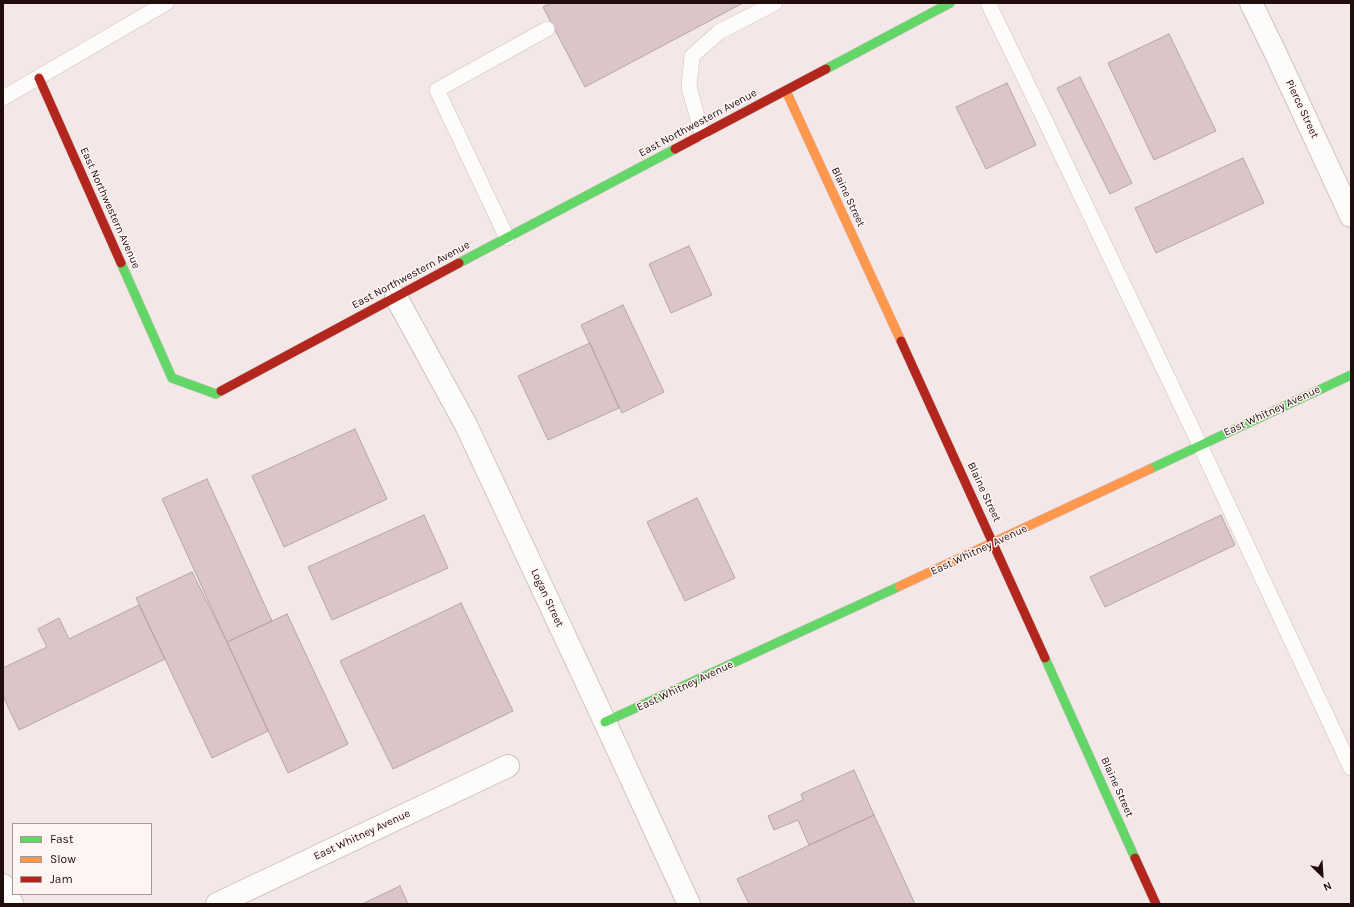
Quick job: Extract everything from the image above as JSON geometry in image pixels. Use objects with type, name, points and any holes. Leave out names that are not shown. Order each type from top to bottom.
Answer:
[{"type":"street","name":"East Northwestern Avenue","points":[[40,78],[172,378],[216,394],[950,3]]},
{"type":"street","name":"Pierce Street","points":[[1251,3],[1351,216]]},
{"type":"street","name":"Blaine Street","points":[[786,91],[994,543],[1156,904]]},
{"type":"street","name":"Logan Street","points":[[396,297],[466,425],[606,722],[689,904]]},
{"type":"street","name":"East Whitney Avenue","points":[[606,722],[994,543],[1351,375]]},
{"type":"street","name":"East Whitney Avenue","points":[[217,904],[508,766]]},
{"type":"street","points":[[3,885],[12,904]]},
{"type":"lane","points":[[3,98],[40,78],[166,3]]},
{"type":"lane","points":[[702,134],[688,87],[692,56],[719,32],[775,3]]},
{"type":"lane","points":[[988,3],[1200,445],[1351,768]]},
{"type":"lane","points":[[508,238],[437,90],[547,29]]},
{"type":"building","points":[[551,3],[743,3],[585,87],[543,7]]},
{"type":"building","points":[[1169,34],[1216,131],[1154,160],[1108,63]]},
{"type":"building","points":[[1080,77],[1132,183],[1110,194],[1057,88]]},
{"type":"building","points":[[1007,83],[1036,145],[986,169],[956,107]]},
{"type":"building","points":[[1243,158],[1264,203],[1156,253],[1135,208]]},
{"type":"building","points":[[689,246],[712,295],[671,313],[649,264]]},
{"type":"building","points":[[623,305],[664,392],[622,413],[581,325]]},
{"type":"building","points":[[590,343],[619,408],[548,440],[518,376]]},
{"type":"building","points":[[355,429],[387,499],[284,547],[252,476]]},
{"type":"building","points":[[207,479],[272,621],[227,642],[162,499]]},
{"type":"building","points":[[697,498],[735,578],[685,601],[647,522]]},
{"type":"building","points":[[424,515],[448,568],[332,620],[308,567]]},
{"type":"building","points":[[1221,515],[1235,545],[1105,607],[1090,577]]},
{"type":"building","points":[[192,572],[227,642],[268,731],[212,758],[136,598]]},
{"type":"building","points":[[461,603],[513,711],[393,769],[340,661]]},
{"type":"building","points":[[139,605],[165,659],[19,730],[3,696],[3,668],[47,647],[38,629],[59,618],[69,639]]},
{"type":"building","points":[[287,614],[348,744],[288,773],[227,642]]},
{"type":"building","points":[[854,770],[874,815],[809,845],[798,820],[774,830],[768,816],[803,800],[801,794]]},
{"type":"building","points":[[874,815],[915,904],[749,904],[737,879]]},
{"type":"building","points":[[400,886],[408,904],[362,904]]},
{"type":"traffic: fast","points":[[826,69],[950,3]]},
{"type":"traffic: fast","points":[[459,263],[675,149]]},
{"type":"traffic: fast","points":[[121,263],[172,378],[216,394],[221,391]]},
{"type":"traffic: fast","points":[[1150,469],[1351,375]]},
{"type":"traffic: fast","points":[[605,722],[900,586]]},
{"type":"traffic: fast","points":[[1045,658],[1135,858]]},
{"type":"traffic: slow","points":[[786,91],[901,341]]},
{"type":"traffic: slow","points":[[900,586],[1150,469]]},
{"type":"traffic: jam","points":[[675,149],[826,69]]},
{"type":"traffic: jam","points":[[39,78],[121,263]]},
{"type":"traffic: jam","points":[[221,391],[459,263]]},
{"type":"traffic: jam","points":[[901,341],[1045,658]]},
{"type":"traffic: jam","points":[[1135,858],[1156,904]]}]
